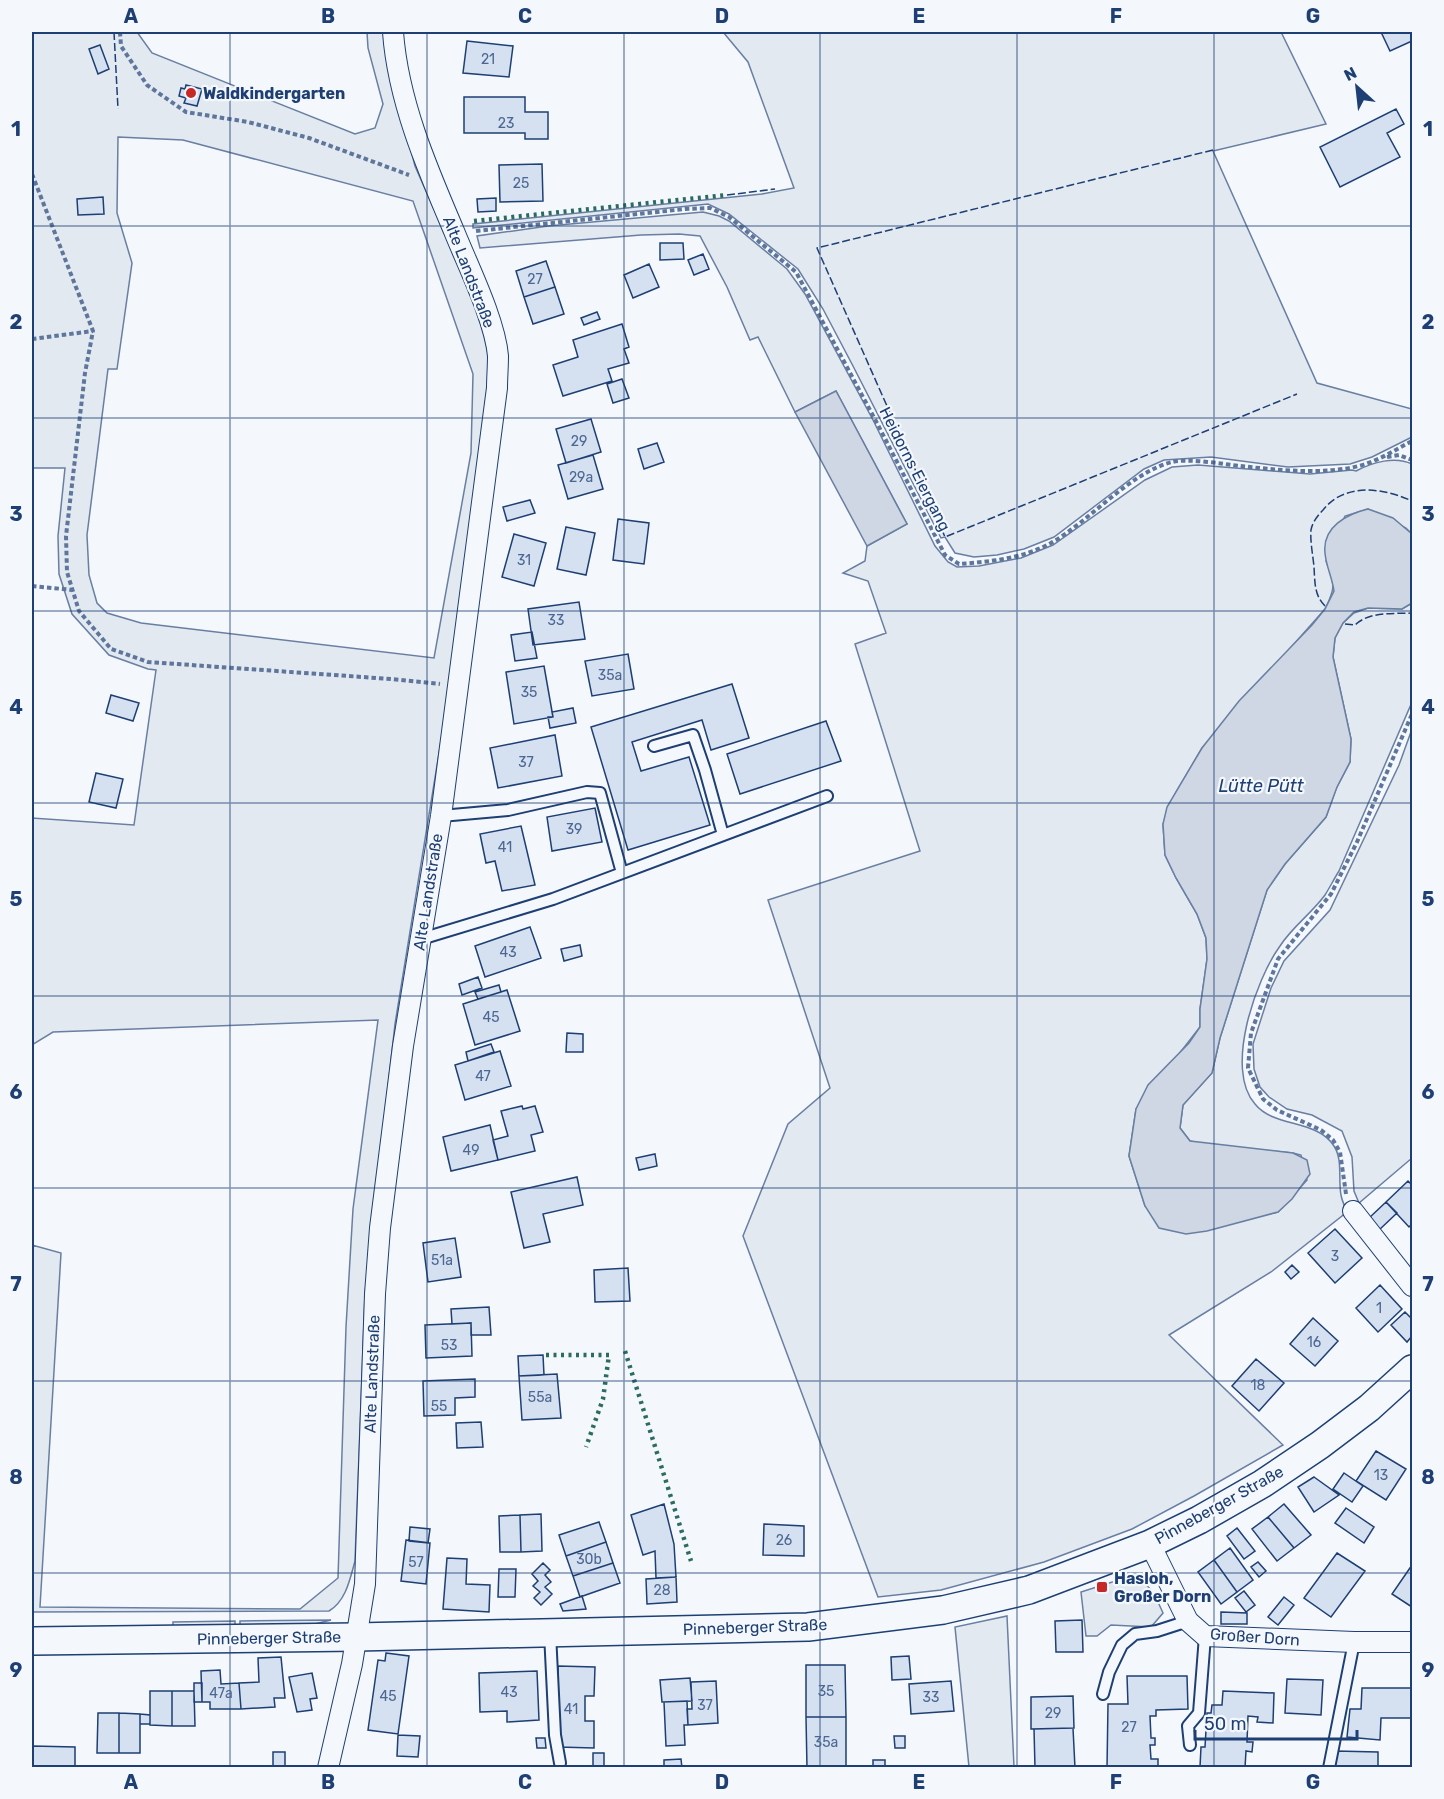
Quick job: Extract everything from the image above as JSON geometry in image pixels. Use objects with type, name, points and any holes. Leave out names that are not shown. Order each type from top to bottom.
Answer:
[{"type":"main road","name":"Pinneberger Straße","points":[[32,1641],[357,1637],[808,1627],[943,1610],[1029,1590],[1150,1544],[1199,1520],[1262,1484],[1320,1445],[1369,1408],[1413,1369]]},
{"type":"street","name":"Alte Landstraße","points":[[328,1767],[357,1637],[365,1582],[375,1293],[380,1228],[403,1046],[441,816],[496,388],[498,356],[493,329],[430,176],[395,63],[393,32]]},
{"type":"street","points":[[1353,1211],[1413,1286]]},
{"type":"street","name":"Großer Dorn","points":[[1150,1544],[1188,1621],[1205,1636],[1413,1642]]},
{"type":"lane","points":[[654,746],[693,735],[723,835]]},
{"type":"lane","points":[[441,816],[508,810],[586,792],[600,794],[622,873]]},
{"type":"lane","points":[[421,939],[553,899],[827,796]]},
{"type":"lane","points":[[1103,1694],[1109,1672],[1122,1645],[1135,1634],[1157,1631],[1188,1621]]},
{"type":"lane","points":[[550,1633],[555,1735],[560,1763]]},
{"type":"lane","points":[[1190,1745],[1188,1725],[1199,1713],[1205,1636]]},
{"type":"lane","points":[[1329,1767],[1354,1642]]},
{"type":"path","points":[[120,32],[121,46],[147,85],[186,111],[248,122],[309,138],[413,176],[430,176]]},
{"type":"path","points":[[32,174],[93,331],[85,373],[66,536],[67,572],[79,611],[111,649],[148,662],[391,679],[458,686]]},
{"type":"path","name":"Heidorns Eiergang","points":[[454,233],[685,209],[710,208],[729,217],[796,272],[945,555],[959,564],[1024,555],[1052,542],[1149,472],[1174,461],[1307,470],[1358,466],[1383,457],[1413,441]]},
{"type":"path","points":[[32,339],[93,331]]},
{"type":"path","points":[[1383,457],[1399,455],[1413,460]]},
{"type":"path","points":[[32,586],[73,590]]},
{"type":"path","points":[[1353,1211],[1346,1192],[1340,1152],[1333,1140],[1321,1130],[1276,1110],[1263,1099],[1256,1087],[1248,1068],[1251,1033],[1278,959],[1331,894],[1357,842],[1413,714]]},
{"type":"shaded area","points":[[32,32],[137,32],[152,53],[355,134],[375,128],[383,104],[368,48],[367,32],[387,32],[392,76],[415,166],[485,326],[492,359],[453,667],[395,1024],[365,1294],[355,1561],[343,1596],[329,1611],[32,1612],[32,1245],[61,1253],[40,1607],[300,1609],[338,1578],[346,1327],[353,1209],[378,1020],[53,1032],[32,1045],[32,818],[134,825],[156,670],[109,655],[72,614],[59,574],[58,536],[65,468],[32,468]],"holes":[[[118,137],[183,140],[413,201],[473,374],[471,453],[434,658],[141,623],[107,613],[97,603],[89,575],[87,535],[108,369],[117,369],[132,263],[117,213]]]},
{"type":"shaded area","points":[[723,32],[1281,32],[1326,124],[1213,151],[1317,383],[1412,409],[1412,437],[1372,457],[1350,464],[1288,467],[1211,457],[1164,460],[1144,469],[1054,537],[1024,549],[997,555],[974,557],[955,553],[945,537],[941,538],[823,309],[798,269],[729,214],[708,204],[473,228],[473,224],[762,194],[794,188],[748,62]]},
{"type":"shaded area","points":[[703,212],[729,221],[787,269],[805,294],[873,420],[935,546],[948,562],[957,567],[979,566],[1021,558],[1053,545],[1145,480],[1172,467],[1198,465],[1310,474],[1356,471],[1391,460],[1412,464],[1412,534],[1406,528],[1368,509],[1345,516],[1326,561],[1333,585],[1325,609],[1202,748],[1175,794],[1163,824],[1165,855],[1197,914],[1206,938],[1207,959],[1200,1009],[1200,1027],[1136,1109],[1129,1156],[1145,1206],[1246,1219],[1278,1212],[1307,1180],[1301,1155],[1190,1141],[1180,1128],[1183,1105],[1212,1073],[1220,1038],[1267,890],[1285,864],[1326,817],[1336,789],[1350,762],[1351,739],[1333,657],[1335,638],[1343,623],[1354,613],[1368,608],[1402,609],[1412,603],[1412,702],[1339,871],[1325,895],[1285,939],[1271,961],[1253,1001],[1243,1047],[1242,1069],[1246,1089],[1255,1104],[1263,1112],[1273,1117],[1317,1131],[1327,1137],[1334,1146],[1339,1163],[1341,1195],[1347,1212],[1271,1272],[1169,1335],[1283,1445],[1132,1529],[1044,1562],[941,1590],[878,1597],[743,1236],[788,1124],[830,1088],[768,900],[920,851],[855,644],[886,633],[868,581],[843,573],[865,561],[867,546],[907,524],[836,391],[795,412],[758,337],[750,340],[727,287],[700,236],[641,235],[480,248],[477,236],[548,226]]},
{"type":"shaded area","points":[[1412,729],[1412,1158],[1359,1203],[1354,1191],[1352,1157],[1342,1131],[1312,1115],[1287,1109],[1269,1097],[1260,1087],[1254,1069],[1253,1044],[1271,988],[1284,961],[1330,910],[1399,765]]},
{"type":"shaded area","points":[[1131,1576],[1147,1586],[1163,1613],[1151,1627],[1111,1625],[1097,1636],[1086,1636],[1081,1592]]},
{"type":"shaded area","points":[[1007,1616],[1014,1767],[969,1767],[955,1627]]},
{"type":"shaded area","points":[[331,1620],[307,1626],[240,1627],[240,1621]]},
{"type":"shaded area","points":[[235,1621],[235,1627],[173,1628],[173,1622]]},
{"type":"water","points":[[836,391],[907,524],[867,546],[795,412]]},
{"type":"water","name":"Lütte Pütt","points":[[1368,509],[1393,518],[1412,534],[1412,603],[1402,609],[1368,608],[1354,612],[1343,623],[1335,638],[1333,657],[1351,739],[1350,762],[1337,787],[1326,817],[1285,864],[1267,890],[1220,1038],[1212,1073],[1183,1105],[1180,1128],[1190,1141],[1293,1153],[1307,1160],[1310,1174],[1292,1199],[1278,1212],[1207,1231],[1186,1234],[1159,1228],[1145,1206],[1129,1156],[1136,1109],[1148,1085],[1189,1043],[1200,1027],[1200,1009],[1207,959],[1206,938],[1197,914],[1165,855],[1163,824],[1167,807],[1202,748],[1239,701],[1325,609],[1334,591],[1325,553],[1328,536],[1344,518]]},
{"type":"building","points":[[1381,32],[1412,32],[1412,41],[1390,51]]},
{"type":"building","points":[[467,41],[513,46],[509,77],[463,73]]},
{"type":"building","points":[[100,45],[109,69],[98,74],[89,49]]},
{"type":"building","name":"Waldkindergarten","points":[[186,85],[202,89],[197,106],[184,103],[186,98],[179,96],[181,88],[185,89]]},
{"type":"building","points":[[464,97],[525,97],[525,112],[548,112],[548,139],[525,139],[525,133],[464,133]]},
{"type":"building","points":[[1396,109],[1404,124],[1387,133],[1400,157],[1340,187],[1320,147]]},
{"type":"building","points":[[542,164],[543,201],[500,202],[499,165]]},
{"type":"building","points":[[103,197],[104,214],[78,215],[77,199]]},
{"type":"building","points":[[496,198],[496,211],[478,212],[477,199]]},
{"type":"building","points":[[660,243],[683,243],[684,259],[660,260]]},
{"type":"building","points":[[703,254],[709,269],[694,275],[688,260]]},
{"type":"building","points":[[546,261],[555,287],[524,297],[516,271]]},
{"type":"building","points":[[649,264],[659,287],[633,298],[624,275]]},
{"type":"building","points":[[555,287],[564,314],[533,324],[524,297]]},
{"type":"building","points":[[597,312],[600,319],[584,325],[581,318]]},
{"type":"building","points":[[622,324],[629,347],[624,349],[629,363],[608,369],[612,381],[563,396],[553,365],[578,357],[573,340]]},
{"type":"building","points":[[622,379],[629,398],[613,403],[607,384]]},
{"type":"building","points":[[591,419],[601,452],[566,463],[556,429]]},
{"type":"building","points":[[657,443],[664,462],[644,469],[638,449]]},
{"type":"building","points":[[593,455],[603,489],[568,499],[558,465]]},
{"type":"building","points":[[530,500],[535,513],[507,521],[503,507]]},
{"type":"building","points":[[618,519],[649,523],[644,564],[613,560]]},
{"type":"building","points":[[566,527],[595,533],[586,575],[557,569]]},
{"type":"building","points":[[514,534],[546,543],[534,586],[502,577]]},
{"type":"building","points":[[579,602],[585,639],[533,645],[528,609]]},
{"type":"building","points":[[532,632],[537,658],[515,661],[511,635]]},
{"type":"building","points":[[628,654],[634,689],[592,696],[585,661]]},
{"type":"building","points":[[544,666],[553,717],[514,724],[506,672]]},
{"type":"building","points":[[732,684],[749,738],[711,750],[702,720],[632,742],[641,771],[689,757],[710,825],[628,850],[591,727]]},
{"type":"building","points":[[111,695],[139,703],[133,721],[106,713]]},
{"type":"building","points":[[573,708],[576,723],[550,728],[548,717],[553,717],[552,712]]},
{"type":"building","points":[[826,721],[841,761],[740,794],[727,754]]},
{"type":"building","points":[[555,735],[562,776],[498,788],[490,748]]},
{"type":"building","points":[[96,773],[123,779],[116,808],[89,802]]},
{"type":"building","points":[[595,808],[602,842],[552,851],[547,817]]},
{"type":"building","points":[[521,826],[535,885],[502,891],[495,861],[486,863],[480,834]]},
{"type":"building","points":[[530,927],[541,958],[485,977],[475,946]]},
{"type":"building","points":[[580,945],[582,956],[564,961],[561,949]]},
{"type":"building","points":[[478,977],[482,988],[462,995],[459,984]]},
{"type":"building","points":[[499,985],[501,992],[478,999],[475,992]]},
{"type":"building","points":[[507,990],[520,1031],[475,1045],[463,1004]]},
{"type":"building","points":[[567,1033],[583,1034],[583,1052],[566,1052]]},
{"type":"building","points":[[491,1044],[494,1052],[468,1061],[466,1052]]},
{"type":"building","points":[[500,1051],[511,1086],[465,1100],[455,1065]]},
{"type":"building","points":[[522,1106],[523,1109],[535,1106],[543,1132],[531,1135],[535,1151],[498,1160],[493,1140],[508,1136],[501,1111]]},
{"type":"building","points":[[490,1125],[498,1160],[451,1171],[443,1137]]},
{"type":"building","points":[[655,1154],[657,1166],[639,1170],[636,1158]]},
{"type":"building","points":[[577,1177],[583,1205],[543,1214],[550,1242],[524,1248],[511,1192]]},
{"type":"building","points":[[1408,1181],[1412,1185],[1412,1224],[1409,1227],[1386,1202]]},
{"type":"building","points":[[1386,1202],[1397,1213],[1378,1231],[1368,1219]]},
{"type":"building","points":[[1335,1229],[1362,1258],[1335,1283],[1308,1253]]},
{"type":"building","points":[[455,1238],[461,1277],[428,1282],[423,1243]]},
{"type":"building","points":[[1292,1265],[1299,1272],[1291,1279],[1285,1272]]},
{"type":"building","points":[[628,1268],[630,1301],[595,1302],[594,1270]]},
{"type":"building","points":[[1380,1285],[1402,1309],[1378,1332],[1356,1308]]},
{"type":"building","points":[[489,1307],[491,1335],[471,1335],[471,1323],[452,1324],[451,1309]]},
{"type":"building","points":[[1405,1312],[1412,1319],[1412,1336],[1407,1342],[1391,1325]]},
{"type":"building","points":[[1313,1318],[1338,1341],[1315,1366],[1290,1344]]},
{"type":"building","points":[[471,1323],[472,1356],[426,1358],[425,1325]]},
{"type":"building","points":[[543,1355],[544,1375],[519,1376],[518,1356]]},
{"type":"building","points":[[1256,1359],[1284,1383],[1259,1411],[1232,1386]]},
{"type":"building","points":[[557,1374],[561,1418],[522,1420],[519,1376]]},
{"type":"building","points":[[475,1379],[475,1397],[455,1398],[455,1415],[424,1416],[423,1381]]},
{"type":"building","points":[[481,1422],[483,1447],[457,1448],[456,1423]]},
{"type":"building","points":[[1376,1451],[1406,1469],[1386,1500],[1356,1481]]},
{"type":"building","points":[[1344,1473],[1363,1486],[1352,1502],[1333,1489]]},
{"type":"building","points":[[1314,1477],[1339,1495],[1314,1512],[1298,1487]]},
{"type":"building","points":[[664,1504],[674,1544],[676,1577],[656,1578],[655,1551],[643,1555],[631,1515]]},
{"type":"building","points":[[1284,1504],[1311,1535],[1294,1548],[1268,1517]]},
{"type":"building","points":[[1346,1508],[1374,1527],[1364,1543],[1335,1523]]},
{"type":"building","points":[[541,1514],[542,1551],[521,1552],[520,1515]]},
{"type":"building","points":[[520,1515],[521,1552],[500,1552],[499,1516]]},
{"type":"building","points":[[1268,1517],[1294,1548],[1277,1561],[1252,1529]]},
{"type":"building","points":[[599,1522],[606,1542],[566,1556],[559,1535]]},
{"type":"building","points":[[764,1524],[804,1526],[804,1556],[763,1555]]},
{"type":"building","points":[[410,1527],[430,1529],[428,1543],[409,1541]]},
{"type":"building","points":[[1237,1528],[1255,1551],[1244,1559],[1227,1536]]},
{"type":"building","points":[[406,1540],[430,1543],[426,1584],[401,1581]]},
{"type":"building","points":[[606,1542],[613,1563],[573,1576],[566,1556]]},
{"type":"building","points":[[1230,1548],[1253,1580],[1237,1592],[1214,1560]]},
{"type":"building","points":[[1337,1553],[1365,1571],[1331,1617],[1304,1598]]},
{"type":"building","points":[[447,1558],[467,1559],[466,1584],[490,1585],[489,1612],[443,1609]]},
{"type":"building","points":[[1214,1560],[1237,1592],[1221,1604],[1198,1572]]},
{"type":"building","points":[[1258,1562],[1266,1571],[1259,1577],[1251,1567]]},
{"type":"building","points":[[543,1563],[550,1570],[545,1575],[551,1582],[545,1587],[552,1594],[541,1605],[534,1598],[540,1592],[533,1586],[538,1581],[532,1574]]},
{"type":"building","points":[[613,1563],[620,1583],[580,1597],[573,1576]]},
{"type":"building","points":[[1412,1565],[1412,1607],[1392,1594]]},
{"type":"building","points":[[499,1569],[516,1569],[515,1597],[498,1597]]},
{"type":"building","points":[[676,1577],[677,1602],[647,1604],[646,1579]]},
{"type":"building","points":[[1244,1591],[1255,1605],[1246,1612],[1235,1598]]},
{"type":"building","points":[[582,1596],[586,1609],[563,1611],[560,1604]]},
{"type":"building","points":[[1284,1597],[1294,1605],[1278,1625],[1268,1617]]},
{"type":"building","points":[[1221,1612],[1247,1613],[1247,1624],[1221,1624]]},
{"type":"building","points":[[1082,1620],[1083,1652],[1056,1652],[1055,1621]]},
{"type":"building","points":[[386,1653],[409,1656],[398,1734],[368,1730],[378,1660],[385,1661]]},
{"type":"building","points":[[909,1656],[911,1679],[892,1680],[891,1657]]},
{"type":"building","points":[[281,1657],[285,1698],[274,1698],[275,1707],[241,1709],[239,1683],[259,1682],[258,1658]]},
{"type":"building","points":[[806,1665],[845,1665],[846,1717],[806,1717]]},
{"type":"building","points":[[558,1666],[595,1667],[594,1696],[585,1696],[585,1721],[594,1721],[594,1748],[558,1747]]},
{"type":"building","points":[[220,1670],[221,1684],[239,1683],[241,1709],[210,1709],[210,1702],[202,1702],[201,1671]]},
{"type":"building","points":[[537,1671],[539,1720],[507,1722],[507,1711],[480,1712],[479,1673]]},
{"type":"building","points":[[312,1673],[317,1698],[310,1699],[312,1710],[297,1712],[289,1677]]},
{"type":"building","points":[[1127,1676],[1187,1676],[1188,1709],[1156,1710],[1156,1716],[1150,1716],[1151,1738],[1155,1738],[1155,1745],[1150,1745],[1151,1759],[1158,1759],[1158,1768],[1107,1768],[1108,1704],[1128,1704]]},
{"type":"building","points":[[690,1678],[692,1701],[662,1702],[660,1680]]},
{"type":"building","points":[[1287,1679],[1323,1680],[1321,1715],[1285,1713]]},
{"type":"building","points":[[716,1681],[718,1723],[688,1725],[687,1709],[692,1709],[691,1682]]},
{"type":"building","points":[[951,1681],[954,1711],[911,1714],[909,1684]]},
{"type":"building","points":[[194,1683],[202,1683],[202,1702],[194,1702]]},
{"type":"building","points":[[1362,1688],[1412,1688],[1412,1718],[1381,1718],[1380,1740],[1347,1737],[1350,1709],[1361,1709]]},
{"type":"building","points":[[150,1691],[172,1691],[172,1726],[150,1725]]},
{"type":"building","points":[[172,1691],[194,1691],[195,1726],[172,1726]]},
{"type":"building","points":[[1223,1691],[1274,1693],[1273,1723],[1257,1722],[1258,1717],[1248,1716],[1247,1742],[1253,1742],[1252,1752],[1246,1751],[1245,1768],[1188,1768],[1200,1767],[1201,1747],[1205,1747],[1207,1713],[1211,1713],[1212,1705],[1222,1705]]},
{"type":"building","points":[[1073,1696],[1074,1728],[1031,1729],[1031,1697]]},
{"type":"building","points":[[687,1701],[688,1725],[684,1725],[685,1745],[666,1746],[664,1702]]},
{"type":"building","points":[[98,1713],[119,1713],[119,1753],[97,1753]]},
{"type":"building","points":[[119,1713],[140,1714],[140,1753],[119,1753]]},
{"type":"building","points":[[140,1714],[150,1715],[150,1724],[140,1724]]},
{"type":"building","points":[[806,1717],[846,1717],[846,1768],[807,1768]]},
{"type":"building","points":[[1073,1728],[1075,1768],[1035,1768],[1034,1729]]},
{"type":"building","points":[[398,1735],[420,1736],[418,1757],[397,1756]]},
{"type":"building","points":[[894,1736],[905,1736],[905,1748],[895,1748]]},
{"type":"building","points":[[536,1738],[545,1738],[546,1748],[537,1748]]},
{"type":"building","points":[[32,1746],[75,1747],[75,1768],[32,1768]]},
{"type":"building","points":[[1335,1751],[1378,1752],[1378,1768],[1335,1768]]},
{"type":"building","points":[[273,1752],[285,1752],[285,1768],[273,1767]]},
{"type":"building","points":[[593,1753],[604,1753],[604,1766],[593,1766]]},
{"type":"building","points":[[681,1759],[682,1768],[664,1768],[664,1760]]},
{"type":"building","points":[[873,1760],[885,1760],[885,1768],[873,1768]]},
{"type":"hedge","points":[[474,221],[727,195]]},
{"type":"hedge","points":[[625,1351],[691,1561]]},
{"type":"hedge","points":[[546,1355],[609,1355],[603,1399],[586,1447]]},
{"type":"fence","points":[[114,32],[118,109]]},
{"type":"fence","points":[[1213,150],[817,248],[945,537],[1297,394]]},
{"type":"fence","points":[[727,195],[775,189]]},
{"type":"fence","points":[[1325,606],[1316,588],[1311,539],[1312,527],[1319,514],[1332,501],[1353,491],[1389,493],[1412,501]]},
{"type":"fence","points":[[1345,624],[1355,625],[1375,615],[1412,613]]},
{"type":"place","name":"Waldkindergarten","points":[[191,93]]},
{"type":"place","name":"Hasloh, Großer Dorn","points":[[1102,1587]]}]
